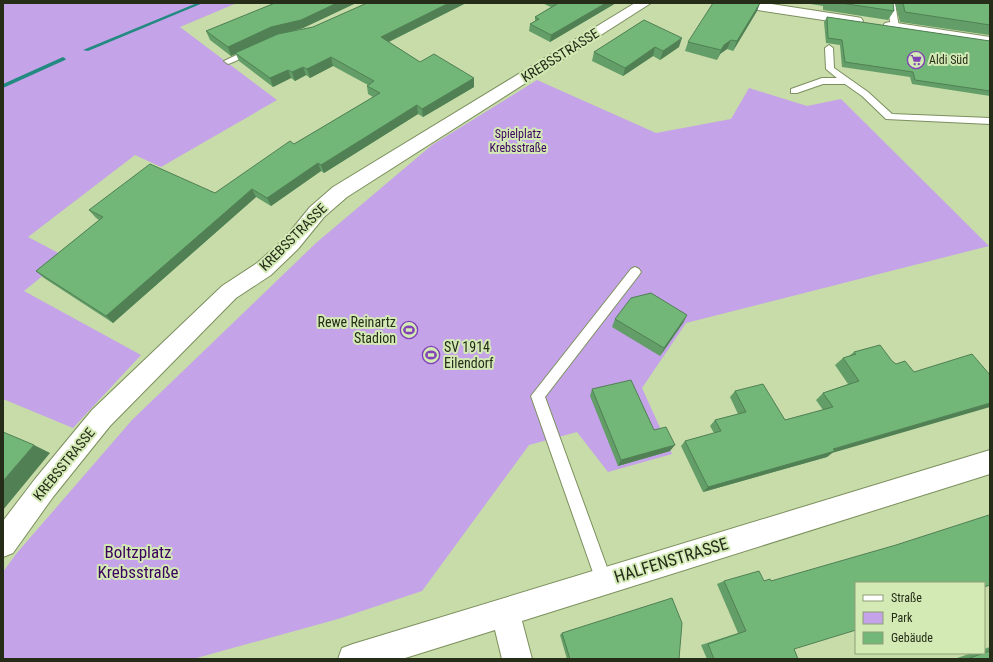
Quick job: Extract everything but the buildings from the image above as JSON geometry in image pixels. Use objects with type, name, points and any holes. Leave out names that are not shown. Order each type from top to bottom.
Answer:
[{"type":"street","name":"KREBSSTRASSE","points":[[3,543],[44,488],[101,418],[229,292],[264,269],[291,244],[317,212],[340,192],[644,3]]},
{"type":"street","points":[[738,3],[990,40]]},
{"type":"street","name":"HALFENSTRASSE","points":[[353,659],[990,462]]},
{"type":"street","points":[[505,612],[517,659]]},
{"type":"lane","points":[[891,3],[895,27]]},
{"type":"lane","points":[[228,61],[263,45]]},
{"type":"lane","points":[[829,48],[830,69],[865,94],[889,117],[990,120]]},
{"type":"lane","points":[[794,91],[822,81],[847,82]]},
{"type":"lane","points":[[604,581],[538,396],[635,272]]},
{"type":"green space","points":[[3,3],[237,3],[180,27],[277,100],[161,167],[135,155],[28,237],[66,257],[24,291],[141,355],[73,428],[3,399]]},
{"type":"green space","name":"SV 1914 Eilendorf","points":[[537,80],[656,133],[731,119],[749,88],[807,106],[841,99],[989,246],[686,323],[642,388],[672,454],[608,472],[577,432],[529,445],[422,591],[338,619],[193,659],[3,659],[3,572],[16,554],[132,420],[316,243],[432,145]]},
{"type":"waterway","points":[[86,50],[201,3]]},
{"type":"waterway","points":[[3,86],[63,59]]},
{"type":"place","name":"Aldi Süd","points":[[916,60]]},
{"type":"place","name":"Rewe Reinartz Stadion","points":[[409,330]]},
{"type":"place","name":"SV 1914 Eilendorf","points":[[431,355]]},
{"type":"park label","name":"Spielplatz Krebsstraße","points":[[518,141]]},
{"type":"park label","name":"Boltzplatz Krebsstraße","points":[[138,562]]}]
